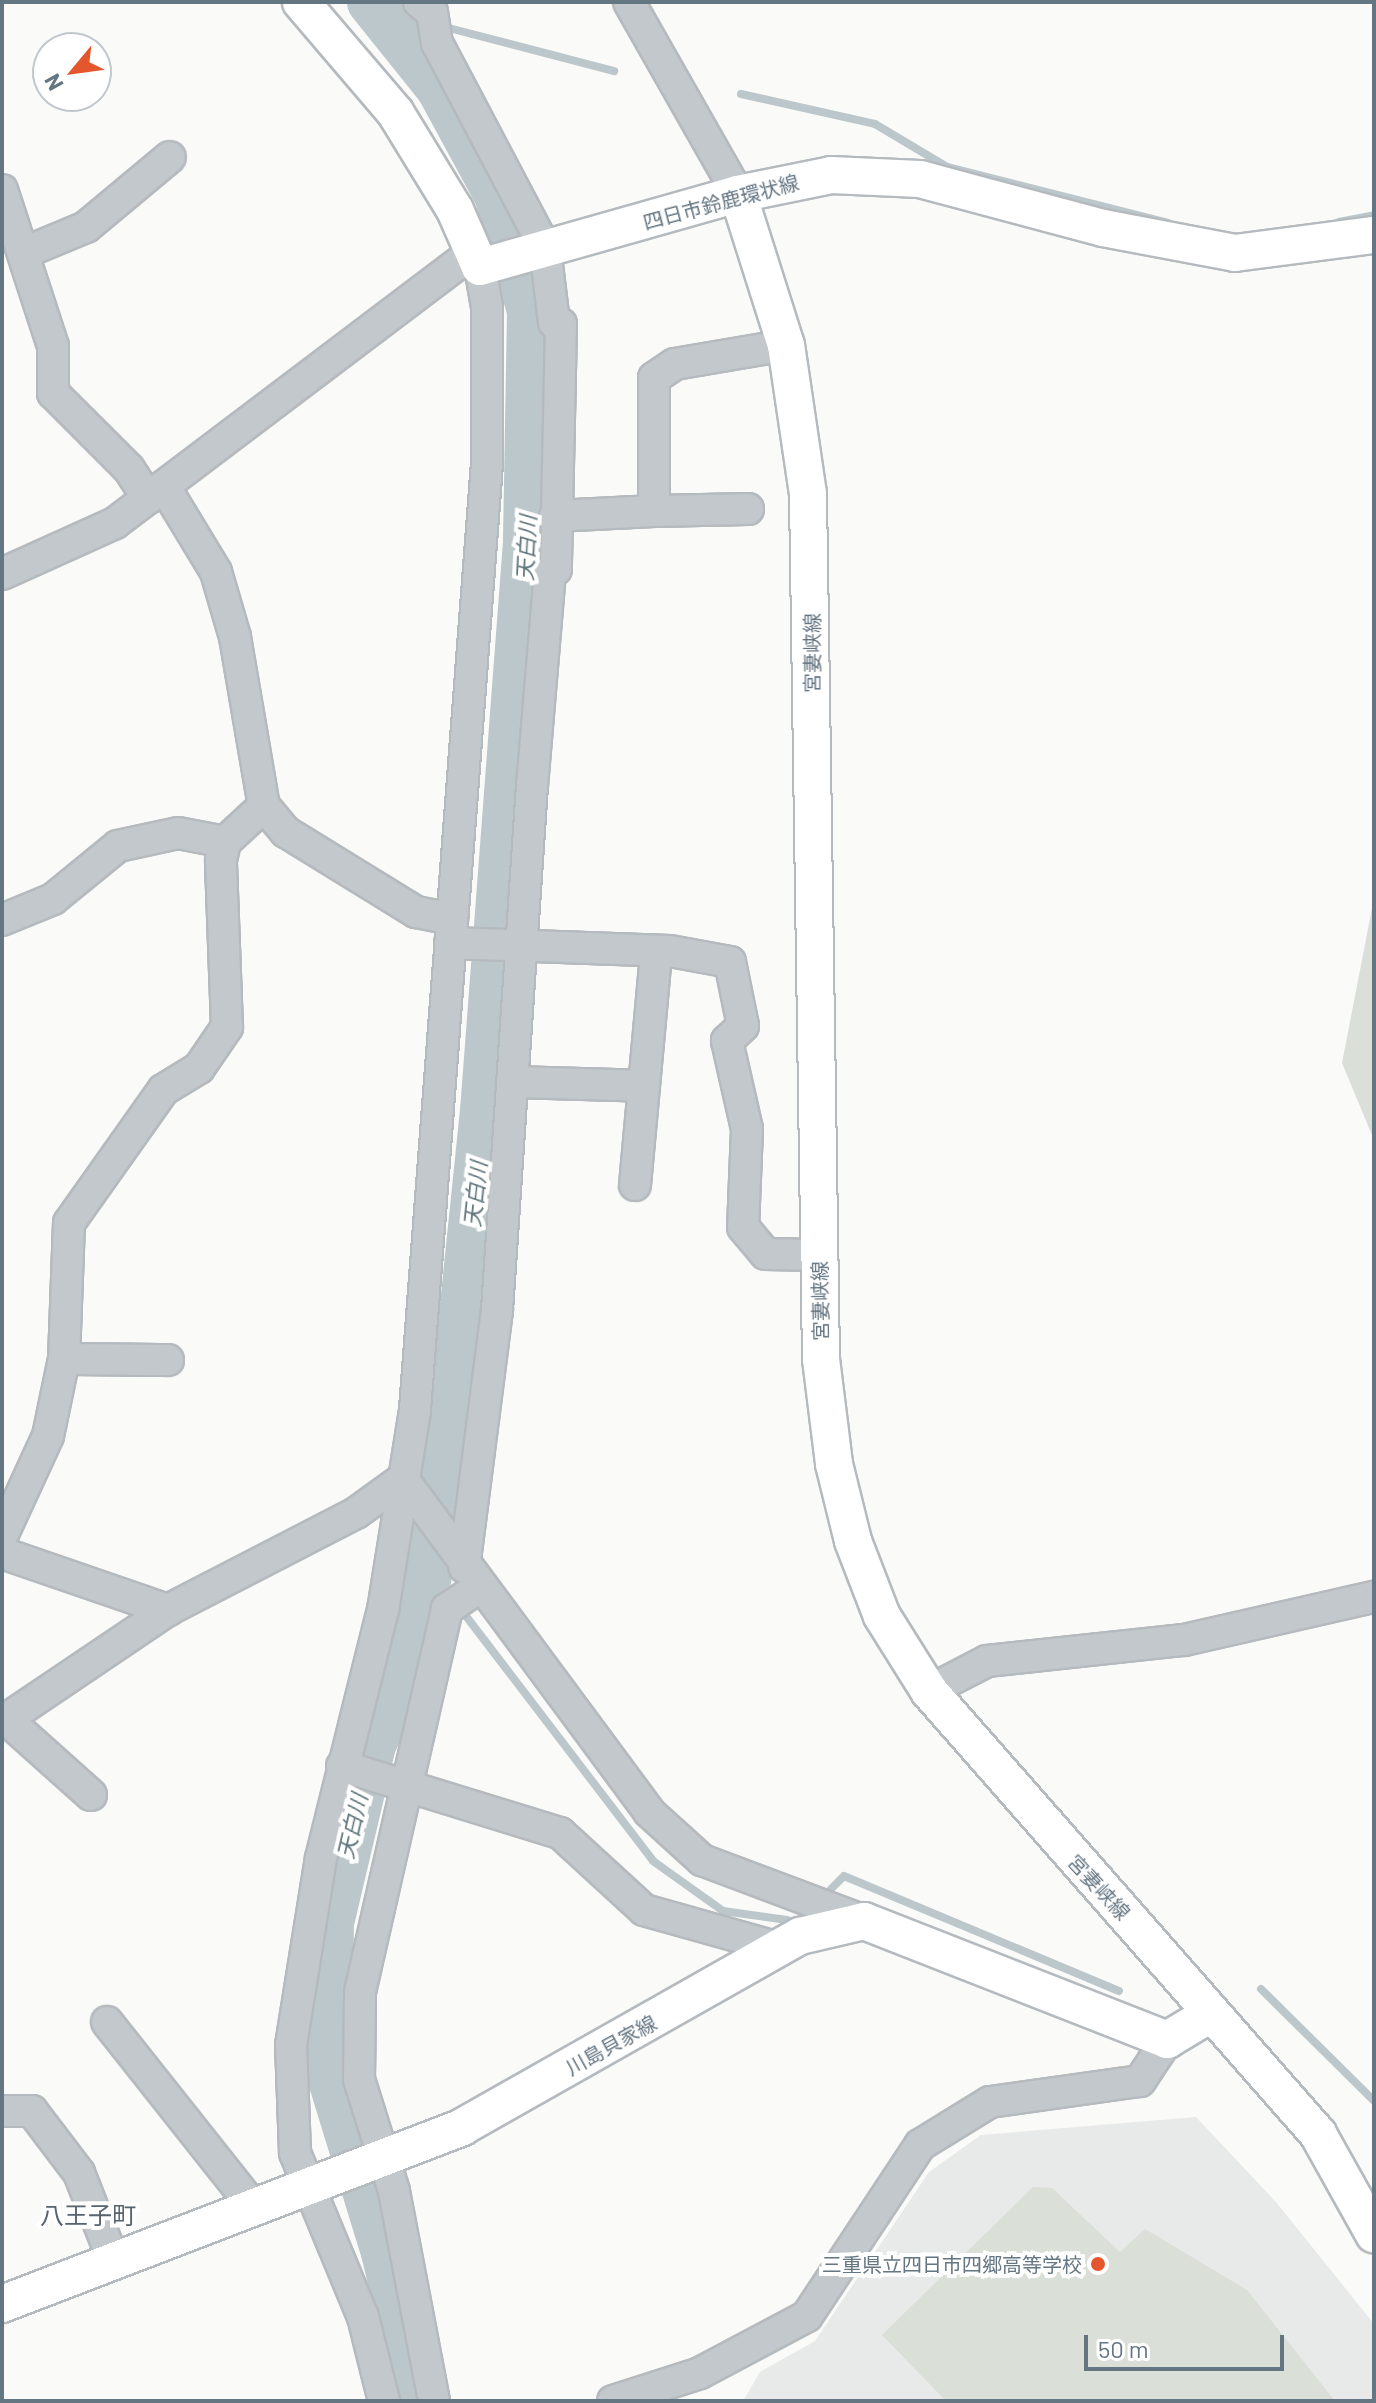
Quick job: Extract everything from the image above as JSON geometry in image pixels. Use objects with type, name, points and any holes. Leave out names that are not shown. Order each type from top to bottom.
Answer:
[{"type":"main road","points":[[301,2],[395,112],[477,259]]},
{"type":"main road","name":"四日市鈴鹿環状線","points":[[477,259],[542,249],[738,194],[869,174],[920,179],[1103,228],[1235,253],[1374,235]]},
{"type":"main road","name":"宮妻峡線","points":[[738,194],[786,345],[808,494],[812,588],[819,1255],[827,1417],[853,1541],[882,1616],[929,1691],[1318,2134],[1374,2234]]},
{"type":"main road","points":[[864,1921],[1167,2040],[1212,2013]]},
{"type":"main road","name":"川島貝家線","points":[[2,2304],[385,2160],[462,2127],[800,1936],[864,1921]]},
{"type":"street","points":[[629,2],[738,194]]},
{"type":"street","points":[[425,7],[437,43],[542,249],[554,322],[561,324],[556,569],[550,572],[520,946],[497,1310],[465,1589],[406,1786],[360,1992],[359,2079],[385,2160],[434,2401]]},
{"type":"street","points":[[26,252],[86,227],[170,157]]},
{"type":"street","points":[[2,190],[26,252],[53,346],[53,393],[156,492],[216,572],[235,637],[264,806],[286,832],[455,935],[520,946],[656,953],[730,962],[743,1026],[727,1041],[747,1129],[743,1227],[766,1254],[819,1255]]},
{"type":"street","points":[[2,574],[87,538],[156,492],[477,259],[487,307],[487,464],[455,935],[415,1410],[383,1610],[346,1767],[291,2045],[295,2153],[306,2190],[363,2317],[384,2401]]},
{"type":"street","points":[[654,511],[654,378],[675,364],[786,345]]},
{"type":"street","points":[[555,516],[748,509]]},
{"type":"street","points":[[2,1536],[48,1436],[64,1359],[69,1223],[163,1090],[199,1068],[227,1027],[229,982],[218,908],[225,842],[264,806]]},
{"type":"street","points":[[2,920],[53,899],[118,846],[178,833],[225,842]]},
{"type":"street","points":[[635,1185],[656,953]]},
{"type":"street","points":[[512,1082],[644,1086]]},
{"type":"street","points":[[64,1359],[168,1360]]},
{"type":"street","points":[[403,1479],[465,1589],[649,1812],[702,1860],[864,1921]]},
{"type":"street","points":[[91,1795],[4,1720],[168,1610],[356,1513],[403,1479]]},
{"type":"street","points":[[2,1553],[168,1610]]},
{"type":"street","points":[[929,1691],[987,1661],[1184,1640],[1374,1597]]},
{"type":"street","points":[[346,1767],[560,1833],[644,1910],[779,1948]]},
{"type":"street","points":[[107,2022],[255,2209]]},
{"type":"street","points":[[613,2401],[700,2373],[807,2316],[920,2145],[990,2102],[1140,2081],[1167,2040]]},
{"type":"street","points":[[2,2111],[32,2111],[79,2173],[114,2262]]},
{"type":"shaded area","points":[[1374,898],[1374,1140],[1342,1063]]},
{"type":"shaded area","name":"三重県立四日市四郷高等学校","points":[[1196,2117],[1276,2202],[1374,2324],[1374,2401],[743,2401],[760,2372],[815,2341],[929,2172],[981,2135]]},
{"type":"shaded area","points":[[1033,2187],[1052,2188],[1120,2252],[1145,2229],[1247,2290],[1335,2401],[946,2401],[882,2335]]},
{"type":"waterway","name":"天白川","points":[[371,2],[440,88],[498,195],[531,311],[527,542],[484,1111],[448,1459],[415,1650],[372,1745],[330,1922],[328,2067],[385,2252],[420,2401]]},
{"type":"waterway","points":[[384,13],[427,23]]},
{"type":"waterway","points":[[441,26],[614,71]]},
{"type":"waterway","points":[[741,94],[875,124],[947,167],[1168,223]]},
{"type":"waterway","points":[[1339,222],[1374,215]]},
{"type":"waterway","points":[[430,1569],[653,1861],[723,1911],[787,1920]]},
{"type":"waterway","points":[[831,1889],[844,1876],[1119,1991]]},
{"type":"waterway","points":[[1261,1989],[1374,2101]]},
{"type":"place","name":"三重県立四日市四郷高等学校","points":[[1098,2264]]},
{"type":"district","name":"八王子町","points":[[88,2215]]}]
